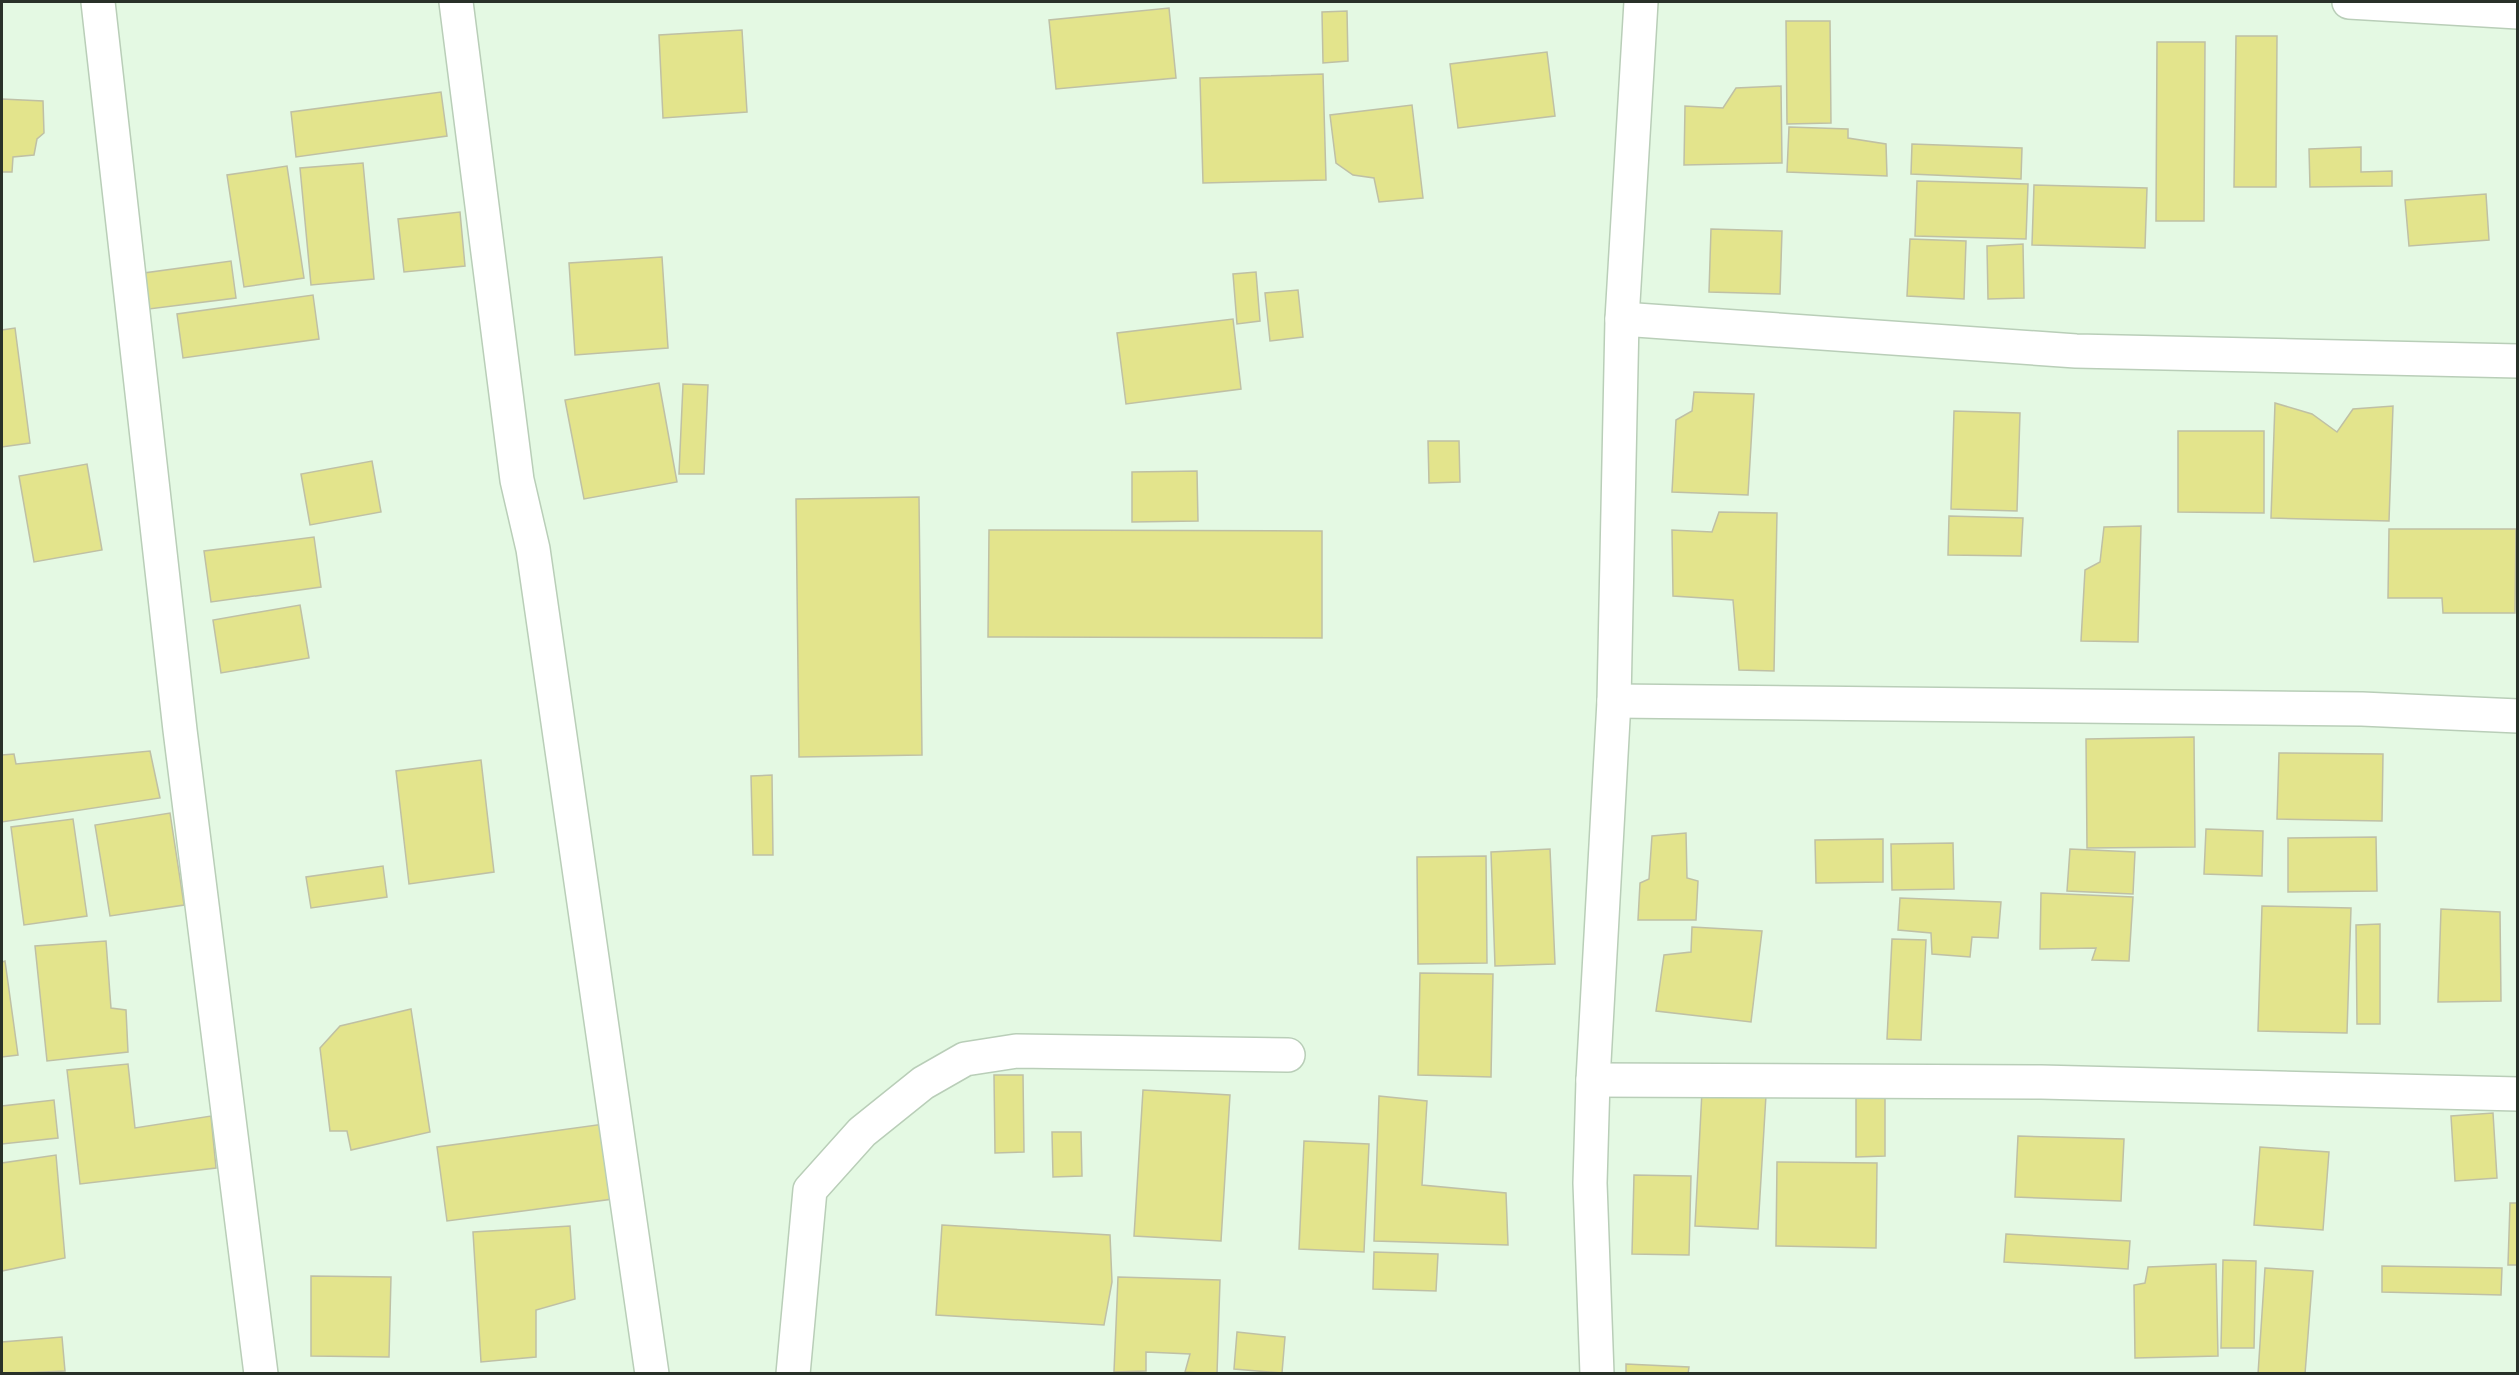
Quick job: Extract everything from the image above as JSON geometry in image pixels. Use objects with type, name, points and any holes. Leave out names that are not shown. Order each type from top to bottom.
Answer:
[{"type":"street","points":[[98,2],[180,730],[261,1374]]},
{"type":"street","points":[[456,2],[517,480],[535,560],[652,1374]]},
{"type":"street","points":[[1597,1374],[1590,1183],[1593,1080],[1614,701],[1622,319],[1641,2]]},
{"type":"street","points":[[2349,2],[2517,12]]},
{"type":"street","points":[[1622,319],[2076,351],[2517,361]]},
{"type":"street","points":[[1614,701],[2362,709],[2517,716]]},
{"type":"street","points":[[793,1374],[810,1190],[862,1132],[922,1083],[965,1059],[1016,1051],[1288,1055]]},
{"type":"street","points":[[1593,1080],[2041,1082],[2517,1094]]},
{"type":"building","points":[[1169,8],[1176,78],[1056,89],[1049,20]]},
{"type":"building","points":[[1347,11],[1348,61],[1323,63],[1322,12]]},
{"type":"building","points":[[1786,21],[1830,21],[1831,123],[1787,124]]},
{"type":"building","points":[[742,30],[747,112],[663,118],[659,35]]},
{"type":"building","points":[[2236,36],[2277,36],[2276,187],[2234,187]]},
{"type":"building","points":[[2157,42],[2205,42],[2204,221],[2156,221]]},
{"type":"building","points":[[1547,52],[1555,116],[1458,128],[1450,64]]},
{"type":"building","points":[[1323,74],[1326,180],[1203,183],[1200,78]]},
{"type":"building","points":[[1781,86],[1782,163],[1684,165],[1685,106],[1723,108],[1736,88]]},
{"type":"building","points":[[441,92],[447,136],[296,157],[291,112]]},
{"type":"building","points":[[2,99],[43,101],[44,133],[37,139],[34,155],[13,157],[12,172],[2,172]]},
{"type":"building","points":[[1412,105],[1423,198],[1379,202],[1374,178],[1353,175],[1336,163],[1330,115]]},
{"type":"building","points":[[1789,127],[1848,129],[1848,138],[1886,144],[1887,176],[1787,172]]},
{"type":"building","points":[[1912,144],[2022,148],[2021,179],[1911,174]]},
{"type":"building","points":[[2361,147],[2361,172],[2392,171],[2392,186],[2310,187],[2309,149]]},
{"type":"building","points":[[363,163],[374,279],[311,285],[300,168]]},
{"type":"building","points":[[287,166],[304,278],[244,287],[227,175]]},
{"type":"building","points":[[1917,181],[2028,184],[2026,239],[1915,236]]},
{"type":"building","points":[[2034,185],[2147,188],[2145,248],[2032,245]]},
{"type":"building","points":[[2486,194],[2489,240],[2409,246],[2405,200]]},
{"type":"building","points":[[460,212],[465,266],[404,272],[398,219]]},
{"type":"building","points":[[1711,229],[1782,231],[1780,294],[1709,292]]},
{"type":"building","points":[[1910,239],[1966,241],[1964,299],[1907,296]]},
{"type":"building","points":[[2023,244],[2024,298],[1988,299],[1987,246]]},
{"type":"building","points":[[662,257],[668,348],[575,355],[569,263]]},
{"type":"building","points":[[231,261],[236,298],[149,309],[144,273]]},
{"type":"building","points":[[1256,272],[1260,321],[1237,324],[1233,274]]},
{"type":"building","points":[[1298,290],[1303,337],[1270,341],[1265,293]]},
{"type":"building","points":[[313,295],[319,339],[183,358],[177,314]]},
{"type":"building","points":[[1233,319],[1241,389],[1126,404],[1117,333]]},
{"type":"building","points":[[15,328],[30,443],[2,447],[2,330]]},
{"type":"building","points":[[659,383],[677,482],[584,499],[565,400]]},
{"type":"building","points":[[683,384],[708,385],[704,474],[679,474]]},
{"type":"building","points":[[1694,392],[1754,394],[1748,495],[1672,492],[1676,420],[1692,411]]},
{"type":"building","points":[[2275,403],[2312,414],[2337,432],[2353,409],[2393,406],[2389,521],[2271,518]]},
{"type":"building","points":[[1954,411],[2020,413],[2017,511],[1951,509]]},
{"type":"building","points":[[2178,431],[2264,431],[2264,513],[2178,512]]},
{"type":"building","points":[[1428,441],[1459,441],[1460,482],[1429,483]]},
{"type":"building","points":[[372,461],[381,512],[310,525],[301,474]]},
{"type":"building","points":[[87,464],[102,550],[34,562],[19,476]]},
{"type":"building","points":[[1197,471],[1198,521],[1132,522],[1132,472]]},
{"type":"building","points":[[919,497],[922,755],[799,757],[796,499]]},
{"type":"building","points":[[1719,512],[1777,513],[1774,671],[1739,670],[1733,600],[1673,596],[1672,530],[1712,532]]},
{"type":"building","points":[[1949,516],[2023,518],[2021,556],[1948,555]]},
{"type":"building","points":[[2141,526],[2138,642],[2081,641],[2085,570],[2100,562],[2104,527]]},
{"type":"building","points":[[2389,529],[2516,529],[2515,613],[2443,613],[2442,598],[2388,598]]},
{"type":"building","points":[[989,530],[1322,531],[1322,638],[988,637]]},
{"type":"building","points":[[314,537],[321,587],[211,602],[204,551]]},
{"type":"building","points":[[300,605],[309,658],[221,673],[213,620]]},
{"type":"building","points":[[2194,737],[2195,847],[2087,848],[2086,739]]},
{"type":"building","points":[[150,751],[160,798],[2,822],[2,755],[14,754],[16,764]]},
{"type":"building","points":[[2279,753],[2383,754],[2382,821],[2277,819]]},
{"type":"building","points":[[481,760],[494,872],[409,884],[396,771]]},
{"type":"building","points":[[772,775],[773,855],[753,855],[751,776]]},
{"type":"building","points":[[170,813],[184,905],[110,916],[95,825]]},
{"type":"building","points":[[73,819],[87,916],[24,925],[11,827]]},
{"type":"building","points":[[2206,829],[2263,831],[2262,876],[2204,874]]},
{"type":"building","points":[[1686,833],[1687,878],[1698,881],[1696,920],[1638,920],[1640,883],[1649,879],[1652,836]]},
{"type":"building","points":[[2376,837],[2377,891],[2288,892],[2288,838]]},
{"type":"building","points":[[1883,839],[1883,882],[1816,883],[1815,840]]},
{"type":"building","points":[[1953,843],[1954,889],[1892,890],[1891,844]]},
{"type":"building","points":[[1550,849],[1555,964],[1495,966],[1491,852]]},
{"type":"building","points":[[2070,849],[2135,852],[2133,894],[2067,891]]},
{"type":"building","points":[[1486,856],[1487,963],[1418,964],[1417,857]]},
{"type":"building","points":[[383,866],[387,897],[311,908],[306,877]]},
{"type":"building","points":[[2041,893],[2133,897],[2129,961],[2092,960],[2096,948],[2040,949]]},
{"type":"building","points":[[1900,898],[2001,902],[1998,938],[1972,937],[1970,957],[1932,954],[1931,933],[1898,930]]},
{"type":"building","points":[[2262,906],[2351,908],[2347,1033],[2258,1031]]},
{"type":"building","points":[[2441,909],[2500,912],[2501,1001],[2438,1002]]},
{"type":"building","points":[[2380,924],[2380,1024],[2357,1024],[2356,925]]},
{"type":"building","points":[[1692,927],[1762,931],[1751,1022],[1656,1011],[1664,955],[1691,952]]},
{"type":"building","points":[[1892,939],[1926,940],[1921,1040],[1887,1039]]},
{"type":"building","points":[[106,941],[111,1008],[126,1010],[128,1052],[47,1061],[35,946]]},
{"type":"building","points":[[5,961],[18,1055],[2,1057],[2,962]]},
{"type":"building","points":[[1420,973],[1493,974],[1491,1077],[1418,1075]]},
{"type":"building","points":[[411,1009],[430,1132],[351,1150],[347,1131],[330,1131],[320,1048],[340,1026]]},
{"type":"building","points":[[128,1064],[135,1128],[211,1116],[216,1168],[80,1184],[67,1070]]},
{"type":"building","points":[[994,1075],[1023,1075],[1024,1152],[995,1153]]},
{"type":"building","points":[[1143,1090],[1230,1095],[1221,1241],[1134,1236]]},
{"type":"building","points":[[1702,1091],[1766,1095],[1758,1229],[1695,1226]]},
{"type":"building","points":[[1379,1096],[1427,1101],[1422,1185],[1506,1193],[1508,1245],[1374,1241]]},
{"type":"building","points":[[1885,1096],[1885,1156],[1856,1157],[1856,1097]]},
{"type":"building","points":[[54,1100],[58,1138],[2,1144],[2,1106]]},
{"type":"building","points":[[2493,1113],[2497,1178],[2455,1181],[2451,1116]]},
{"type":"building","points":[[604,1124],[613,1199],[447,1221],[437,1147]]},
{"type":"building","points":[[1052,1132],[1081,1132],[1082,1176],[1053,1177]]},
{"type":"building","points":[[2018,1136],[2124,1139],[2121,1201],[2015,1197]]},
{"type":"building","points":[[1304,1141],[1369,1144],[1364,1252],[1299,1249]]},
{"type":"building","points":[[2260,1147],[2329,1152],[2323,1230],[2254,1225]]},
{"type":"building","points":[[56,1155],[65,1258],[2,1271],[2,1163]]},
{"type":"building","points":[[1777,1162],[1877,1163],[1876,1248],[1776,1246]]},
{"type":"building","points":[[1634,1175],[1691,1176],[1689,1255],[1632,1254]]},
{"type":"building","points":[[2510,1203],[2518,1203],[2518,1265],[2508,1265]]},
{"type":"building","points":[[942,1225],[1110,1235],[1112,1282],[1104,1325],[936,1315]]},
{"type":"building","points":[[570,1226],[575,1299],[536,1310],[536,1357],[481,1362],[473,1232]]},
{"type":"building","points":[[2006,1234],[2130,1241],[2128,1269],[2004,1262]]},
{"type":"building","points":[[1374,1252],[1438,1254],[1436,1291],[1373,1289]]},
{"type":"building","points":[[2223,1260],[2256,1261],[2254,1348],[2221,1348]]},
{"type":"building","points":[[2216,1264],[2218,1356],[2135,1358],[2134,1285],[2145,1283],[2148,1267]]},
{"type":"building","points":[[2382,1266],[2502,1268],[2501,1295],[2382,1292]]},
{"type":"building","points":[[2265,1268],[2313,1271],[2305,1374],[2258,1374]]},
{"type":"building","points":[[311,1276],[391,1277],[389,1357],[311,1356]]},
{"type":"building","points":[[1118,1277],[1220,1280],[1217,1374],[1185,1372],[1190,1354],[1146,1352],[1146,1371],[1114,1372]]},
{"type":"building","points":[[1237,1332],[1285,1337],[1282,1373],[1234,1369]]},
{"type":"building","points":[[62,1337],[65,1371],[2,1374],[2,1342]]},
{"type":"building","points":[[1626,1364],[1689,1367],[1688,1374],[1626,1374]]}]
